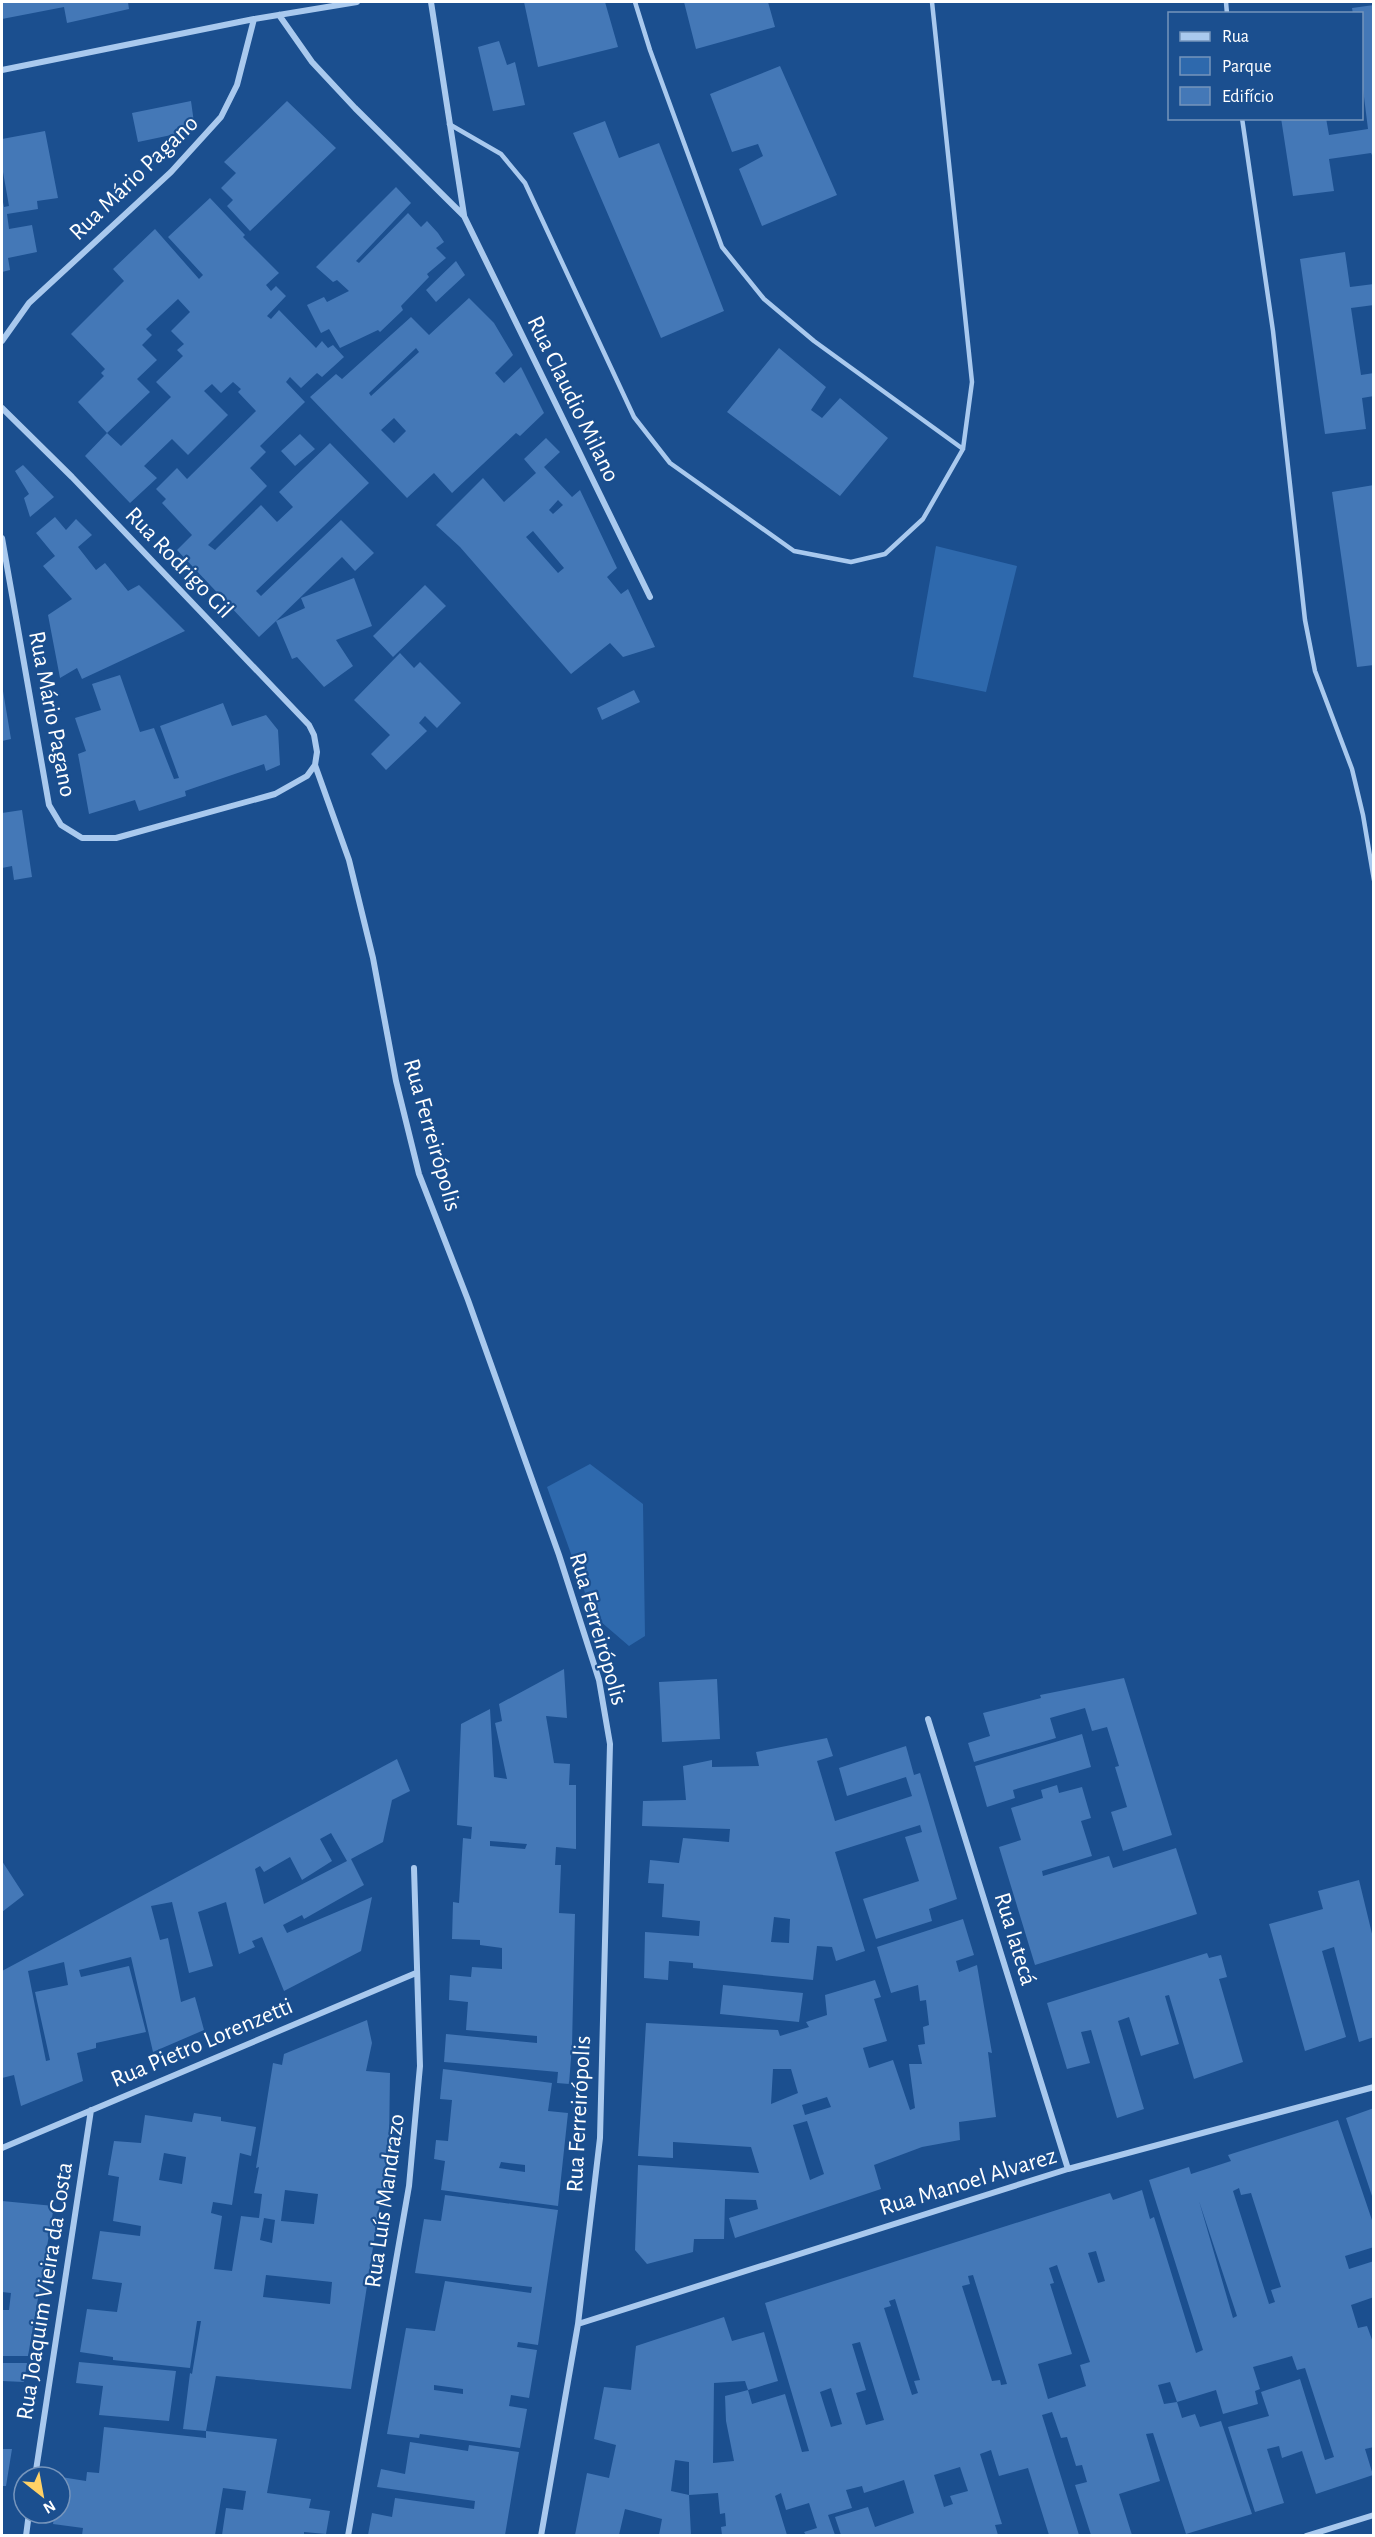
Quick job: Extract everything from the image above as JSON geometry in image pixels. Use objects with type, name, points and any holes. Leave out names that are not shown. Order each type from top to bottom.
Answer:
[{"type":"street","points":[[2,70],[279,15],[357,2]]},
{"type":"street","name":"Rua Claudio Milano","points":[[431,2],[464,216],[650,597]]},
{"type":"street","name":"Rua Claudio Milano","points":[[279,15],[312,62],[340,93],[464,216]]},
{"type":"street","name":"Rua Mário Pagano","points":[[2,341],[29,303],[171,172],[221,117],[237,86],[254,20]]},
{"type":"street","name":"Rua Rodrigo Gil","points":[[2,408],[72,477],[309,725],[314,735],[317,752],[315,765]]},
{"type":"street","name":"Rua Mário Pagano","points":[[2,537],[49,805],[61,825],[82,838],[116,838],[275,794],[307,776],[315,765]]},
{"type":"street","name":"Rua Ferreirópolis","points":[[315,765],[349,860],[373,958],[396,1081],[419,1174],[468,1300],[555,1544],[600,1680],[610,1744],[600,2138],[578,2324],[541,2535]]},
{"type":"street","name":"Rua Iatecá","points":[[928,1719],[1068,2169]]},
{"type":"street","name":"Rua Luís Mandrazo","points":[[348,2535],[409,2186],[420,2066],[414,1868]]},
{"type":"street","name":"Rua Pietro Lorenzetti","points":[[2,2148],[416,1973]]},
{"type":"street","name":"Rua Manoel Alvarez","points":[[578,2324],[1068,2169],[1374,2087]]},
{"type":"street","name":"Rua Joaquim Vieira da Costa","points":[[36,2465],[91,2110]]},
{"type":"street","points":[[1306,2535],[1374,2515]]},
{"type":"lane","points":[[635,2],[722,247],[764,299],[797,327],[963,448]]},
{"type":"lane","points":[[449,124],[501,154],[525,183],[634,417],[670,463],[794,551],[851,562],[885,554],[923,519],[963,448],[972,382],[932,2]]},
{"type":"lane","points":[[1242,120],[1273,331],[1305,620],[1315,671],[1352,769],[1363,815],[1374,880]]},
{"type":"green space","points":[[936,546],[1017,566],[986,692],[913,677]]},
{"type":"green space","points":[[590,1464],[643,1504],[645,1636],[629,1646],[593,1615],[547,1487]]},
{"type":"building","points":[[2,2],[128,2],[129,9],[67,23],[64,7],[2,19]]},
{"type":"building","points":[[524,2],[605,2],[618,47],[538,67]]},
{"type":"building","points":[[684,2],[768,2],[775,27],[696,49]]},
{"type":"building","points":[[1374,5],[1374,159],[1371,153],[1329,159],[1334,191],[1293,196],[1281,120],[1326,120],[1329,135],[1368,129],[1363,89],[1363,12],[1353,12],[1352,8]]},
{"type":"building","points":[[499,41],[507,65],[515,62],[525,105],[493,111],[478,47]]},
{"type":"building","points":[[780,66],[837,195],[762,226],[739,169],[763,156],[758,144],[732,152],[710,94]]},
{"type":"building","points":[[191,101],[195,130],[138,142],[132,113]]},
{"type":"building","points":[[287,101],[336,148],[250,231],[227,206],[233,200],[221,188],[236,173],[224,162]]},
{"type":"building","points":[[605,121],[619,158],[659,143],[724,311],[661,338],[573,133]]},
{"type":"building","points":[[45,131],[58,198],[37,201],[38,209],[7,214],[9,229],[32,225],[37,252],[8,258],[10,270],[2,272],[2,197],[4,207],[9,206],[2,172],[2,139]]},
{"type":"building","points":[[396,187],[411,203],[356,261],[359,263],[408,213],[421,227],[427,221],[438,233],[444,242],[436,248],[446,258],[427,274],[429,277],[401,306],[403,310],[380,332],[378,330],[340,348],[329,329],[321,333],[307,305],[324,297],[327,302],[349,291],[337,280],[333,282],[316,267]]},
{"type":"building","points":[[210,198],[245,235],[243,237],[279,273],[266,285],[271,291],[276,286],[286,296],[267,316],[271,319],[279,310],[316,348],[322,341],[328,348],[333,345],[344,357],[322,377],[317,373],[301,388],[290,377],[286,382],[305,402],[260,446],[266,452],[250,468],[267,486],[208,545],[215,550],[261,505],[277,522],[293,507],[279,492],[330,443],[369,483],[256,591],[261,596],[341,520],[374,553],[355,571],[342,557],[259,637],[177,550],[192,535],[162,503],[166,499],[156,489],[177,468],[187,479],[256,411],[238,392],[241,389],[233,382],[221,393],[212,384],[204,391],[228,415],[188,455],[172,439],[144,466],[157,478],[130,503],[85,456],[107,433],[78,402],[104,376],[101,373],[105,369],[71,334],[124,281],[113,269],[155,229],[199,279],[203,275],[168,237]],"holes":[[[178,299],[190,312],[171,331],[184,344],[177,350],[183,356],[156,382],[171,397],[121,446],[107,433],[150,392],[137,379],[157,360],[142,345],[152,335],[146,329]]]},
{"type":"building","points":[[1345,252],[1350,287],[1374,284],[1374,305],[1351,308],[1361,375],[1374,373],[1374,396],[1362,398],[1366,429],[1325,434],[1300,259]]},
{"type":"building","points":[[456,261],[465,275],[436,302],[426,290]]},
{"type":"building","points":[[469,298],[494,323],[513,355],[495,373],[504,383],[521,367],[544,413],[520,436],[516,433],[452,493],[434,473],[407,498],[310,397],[336,374],[342,379],[411,317],[429,335]],"holes":[[[416,348],[419,352],[371,396],[369,393]],[[394,418],[406,431],[394,443],[381,430]]]},
{"type":"building","points":[[779,348],[826,387],[811,410],[822,418],[840,398],[888,438],[840,496],[727,412]]},
{"type":"building","points":[[300,434],[315,449],[295,466],[281,451]]},
{"type":"building","points":[[546,438],[560,452],[544,467],[572,497],[580,490],[617,568],[607,577],[621,594],[628,589],[655,647],[623,657],[610,643],[571,674],[460,547],[436,525],[483,478],[504,502],[536,473],[524,459]],"holes":[[[558,500],[563,505],[553,514],[549,510]],[[533,531],[564,568],[558,573],[526,537]]]},
{"type":"building","points":[[23,465],[54,497],[30,517],[24,498],[29,494],[15,471]]},
{"type":"building","points":[[1374,485],[1374,665],[1357,667],[1332,492]]},
{"type":"building","points":[[55,517],[66,530],[76,519],[92,535],[78,547],[96,570],[105,563],[128,591],[139,585],[185,631],[82,679],[77,668],[60,678],[48,615],[72,599],[43,566],[55,556],[36,533]]},
{"type":"building","points":[[354,578],[372,626],[336,640],[353,666],[324,687],[297,657],[292,659],[276,621],[305,608],[301,598]]},
{"type":"building","points":[[425,585],[446,606],[393,657],[373,636]]},
{"type":"building","points":[[400,653],[414,668],[420,662],[461,703],[437,728],[425,716],[419,723],[427,731],[386,770],[371,754],[390,735],[354,700]]},
{"type":"building","points":[[120,675],[140,732],[154,728],[174,779],[179,778],[160,726],[223,703],[232,726],[266,715],[278,730],[280,765],[266,771],[264,764],[185,791],[186,796],[139,811],[135,800],[89,814],[78,754],[86,751],[75,718],[101,710],[92,684]]},
{"type":"building","points":[[2,685],[11,739],[2,741]]},
{"type":"building","points":[[634,690],[640,702],[602,720],[597,708]]},
{"type":"building","points":[[22,810],[32,877],[14,880],[12,866],[2,868],[2,813]]},
{"type":"building","points":[[564,1669],[567,1718],[546,1716],[554,1763],[570,1764],[569,1785],[576,1785],[576,1849],[556,1847],[555,1865],[561,1865],[559,1913],[575,1914],[569,2084],[557,2083],[558,2072],[444,2062],[446,2034],[537,2043],[537,2036],[466,2030],[468,2002],[449,2000],[450,1975],[471,1977],[472,1967],[502,1969],[502,1948],[480,1945],[480,1940],[452,1939],[453,1902],[459,1903],[463,1838],[471,1839],[472,1827],[457,1825],[461,1724],[490,1709],[494,1777],[507,1779],[495,1723],[502,1721],[499,1704]],"holes":[[[490,1841],[527,1844],[525,1849],[490,1846]]]},
{"type":"building","points":[[1124,1678],[1172,1835],[1123,1851],[1111,1812],[1127,1807],[1115,1767],[1119,1766],[1107,1727],[1092,1731],[1085,1708],[1050,1718],[1056,1738],[974,1762],[968,1743],[990,1736],[983,1713],[1041,1698],[1040,1695]]},
{"type":"building","points":[[717,1679],[720,1739],[662,1742],[659,1682]]},
{"type":"building","points":[[1082,1734],[1091,1767],[1013,1790],[1015,1798],[987,1807],[975,1766]]},
{"type":"building","points":[[827,1738],[833,1756],[817,1761],[835,1821],[912,1796],[906,1777],[847,1796],[839,1768],[906,1746],[914,1775],[920,1773],[957,1899],[929,1909],[932,1921],[876,1939],[863,1899],[919,1881],[905,1837],[922,1832],[920,1825],[835,1852],[865,1951],[836,1961],[832,1947],[817,1946],[813,1980],[693,1968],[693,1963],[669,1961],[668,1980],[644,1978],[645,1932],[699,1936],[700,1921],[662,1917],[664,1884],[648,1883],[650,1860],[679,1863],[683,1838],[729,1842],[730,1829],[642,1826],[643,1801],[686,1800],[683,1766],[712,1760],[712,1767],[759,1766],[756,1752]],"holes":[[[774,1917],[790,1919],[789,1943],[771,1942]]]},
{"type":"building","points":[[397,1759],[410,1791],[392,1800],[383,1842],[351,1859],[364,1885],[304,1919],[302,1915],[283,1925],[287,1933],[372,1897],[361,1951],[284,1991],[262,1937],[252,1941],[255,1947],[239,1954],[226,1902],[198,1912],[213,1966],[189,1973],[172,1902],[151,1906],[160,1940],[168,1938],[181,2002],[195,1997],[204,2030],[153,2052],[131,1957],[79,1970],[81,1977],[129,1966],[146,2032],[96,2043],[96,2048],[77,2053],[83,2081],[21,2106],[14,2075],[2,2078],[2,1971]],"holes":[[[331,1833],[347,1861],[264,1904],[255,1869],[260,1866],[264,1872],[290,1857],[302,1880],[332,1861],[320,1839]],[[64,1962],[68,1985],[35,1992],[50,2060],[46,2061],[28,1971]]]},
{"type":"building","points":[[1057,1785],[1059,1793],[1082,1787],[1091,1818],[1081,1821],[1092,1856],[1042,1871],[1043,1876],[1109,1856],[1113,1868],[1176,1848],[1197,1914],[1035,1965],[999,1847],[1021,1840],[1011,1808],[1043,1798],[1041,1790]]},
{"type":"building","points":[[2,1861],[24,1895],[2,1912]]},
{"type":"building","points":[[1359,1880],[1374,1942],[1374,2037],[1359,2042],[1334,1947],[1322,1951],[1346,2037],[1305,2051],[1269,1924],[1323,1909],[1318,1891]]},
{"type":"building","points":[[963,1919],[974,1955],[956,1961],[959,1972],[977,1965],[992,2053],[988,2052],[996,2117],[959,2122],[960,2140],[922,2147],[874,2165],[881,2189],[735,2238],[729,2218],[758,2209],[756,2200],[725,2199],[724,2239],[694,2239],[693,2252],[647,2264],[635,2250],[638,2165],[759,2173],[751,2147],[673,2142],[673,2158],[638,2156],[646,2023],[778,2030],[780,2036],[809,2027],[806,2022],[827,2015],[825,1995],[875,1980],[881,1997],[874,1999],[887,2041],[863,2048],[869,2068],[893,2060],[910,2110],[915,2108],[909,2064],[922,2064],[918,2045],[925,2044],[923,2027],[929,2025],[926,2000],[920,2001],[918,1985],[891,1993],[877,1947]],"holes":[[[773,2069],[791,2069],[798,2093],[771,2104]],[[827,2097],[831,2107],[805,2115],[802,2105]],[[807,2121],[824,2174],[810,2180],[793,2125]]]},
{"type":"building","points":[[1207,1953],[1209,1958],[1221,1955],[1227,1977],[1219,1979],[1243,2062],[1194,2079],[1169,1995],[1165,1996],[1179,2044],[1141,2056],[1129,2017],[1118,2021],[1144,2109],[1117,2118],[1091,2030],[1081,2032],[1090,2063],[1067,2069],[1047,2003]]},
{"type":"building","points":[[723,1985],[803,1993],[799,2022],[720,2014]]},
{"type":"building","points":[[367,2020],[372,2043],[366,2071],[390,2073],[389,2144],[351,2389],[216,2376],[206,2431],[183,2429],[190,2373],[192,2374],[201,2321],[197,2321],[190,2368],[113,2360],[113,2357],[80,2352],[87,2309],[117,2312],[122,2283],[92,2279],[100,2231],[140,2236],[141,2226],[113,2221],[119,2177],[108,2175],[114,2141],[141,2143],[145,2115],[192,2122],[194,2113],[221,2117],[221,2121],[256,2127],[251,2156],[240,2153],[232,2205],[213,2202],[211,2213],[222,2216],[214,2269],[232,2271],[241,2216],[259,2218],[262,2194],[254,2193],[259,2167],[256,2168],[273,2063],[282,2065],[284,2054]],"holes":[[[164,2153],[186,2157],[182,2184],[159,2180]],[[285,2190],[318,2194],[314,2224],[281,2221]],[[264,2218],[275,2220],[272,2243],[260,2240]],[[266,2275],[332,2282],[330,2304],[263,2297]]]},
{"type":"building","points":[[443,2069],[552,2083],[548,2111],[568,2113],[558,2206],[441,2190],[445,2161],[434,2159],[436,2140],[448,2141],[452,2100],[440,2099]],"holes":[[[501,2162],[525,2165],[525,2172],[499,2168]]]},
{"type":"building","points":[[1374,2108],[1374,2199],[1373,2199],[1346,2118]]},
{"type":"building","points":[[1338,2120],[1374,2226],[1374,2247],[1345,2256],[1349,2269],[1374,2261],[1374,2297],[1351,2305],[1358,2328],[1367,2326],[1374,2345],[1374,2447],[1365,2449],[1373,2475],[1316,2494],[1302,2451],[1282,2458],[1279,2446],[1267,2449],[1284,2503],[1255,2512],[1228,2427],[1269,2416],[1261,2392],[1300,2379],[1325,2460],[1334,2457],[1305,2368],[1297,2370],[1292,2356],[1253,2367],[1260,2389],[1255,2391],[1258,2404],[1223,2414],[1216,2390],[1177,2402],[1182,2418],[1195,2414],[1200,2427],[1221,2421],[1252,2514],[1186,2534],[1153,2433],[1146,2434],[1160,2481],[1119,2494],[1132,2535],[1091,2535],[1075,2485],[1087,2482],[1082,2465],[1076,2466],[1067,2437],[1061,2438],[1052,2412],[1042,2415],[1079,2535],[1049,2535],[1028,2468],[999,2476],[991,2450],[980,2454],[1002,2524],[995,2525],[998,2535],[841,2535],[835,2517],[868,2507],[875,2527],[914,2513],[904,2480],[864,2493],[862,2486],[846,2490],[852,2508],[828,2515],[835,2535],[806,2535],[804,2532],[817,2528],[809,2503],[786,2510],[781,2493],[775,2496],[787,2535],[722,2535],[721,2527],[726,2526],[725,2513],[720,2514],[718,2493],[689,2495],[691,2535],[659,2535],[662,2519],[625,2509],[619,2535],[575,2535],[587,2473],[609,2478],[616,2445],[594,2439],[604,2387],[631,2390],[636,2346],[724,2317],[732,2341],[764,2332],[778,2381],[748,2390],[752,2404],[785,2394],[802,2452],[809,2451],[765,2303],[1110,2193],[1113,2200],[1142,2190],[1150,2219],[1154,2217],[1196,2353],[1203,2350],[1149,2180],[1189,2167],[1191,2174],[1231,2161],[1228,2155]],"holes":[[[1239,2188],[1241,2195],[1251,2193],[1281,2287],[1271,2290],[1275,2302],[1269,2304],[1233,2191]],[[1199,2201],[1237,2316],[1233,2318]],[[1096,2251],[1105,2281],[1098,2283],[1088,2253]],[[1057,2265],[1090,2362],[1080,2365],[1086,2386],[1048,2399],[1038,2364],[1072,2354],[1050,2284],[1054,2283],[1049,2268]],[[973,2275],[1007,2384],[1001,2385],[1000,2380],[992,2381],[962,2286],[970,2284],[968,2276]],[[895,2299],[920,2380],[914,2381],[918,2393],[912,2395],[884,2308],[891,2306],[889,2301]],[[860,2342],[884,2420],[866,2425],[856,2393],[866,2390],[852,2344]],[[745,2381],[748,2390],[725,2396],[726,2421],[734,2461],[713,2463],[714,2383]],[[1170,2382],[1177,2402],[1164,2404],[1158,2385]],[[831,2388],[842,2424],[831,2427],[820,2392]],[[675,2460],[689,2462],[689,2495],[671,2491]],[[960,2467],[968,2491],[950,2496],[953,2504],[944,2507],[934,2475]]]},
{"type":"building","points":[[445,2195],[558,2210],[538,2345],[518,2342],[517,2347],[537,2350],[529,2398],[511,2395],[509,2406],[527,2409],[520,2448],[420,2434],[419,2438],[387,2434],[406,2328],[435,2331],[445,2281],[531,2293],[532,2287],[415,2273],[424,2219],[441,2221]],"holes":[[[434,2385],[463,2389],[463,2394],[434,2390]]]},
{"type":"building","points":[[2,2201],[54,2206],[28,2356],[2,2356],[2,2310],[9,2310],[11,2293],[2,2292]]},
{"type":"building","points":[[79,2362],[176,2371],[169,2421],[99,2415],[103,2386],[76,2383]]},
{"type":"building","points":[[2,2363],[27,2363],[24,2382],[2,2381]]},
{"type":"building","points":[[104,2427],[206,2438],[206,2431],[277,2439],[267,2493],[311,2499],[309,2508],[330,2511],[326,2534],[304,2532],[304,2535],[222,2535],[226,2508],[243,2510],[246,2491],[223,2488],[215,2535],[82,2535],[83,2528],[60,2525],[72,2525],[72,2479],[86,2481],[87,2472],[99,2473]]},
{"type":"building","points":[[410,2442],[468,2451],[469,2445],[519,2452],[505,2535],[368,2535],[372,2513],[392,2517],[395,2498],[474,2509],[475,2501],[377,2487],[381,2469],[405,2474]]},
{"type":"building","points":[[2,2449],[12,2449],[6,2486],[2,2486]]}]
